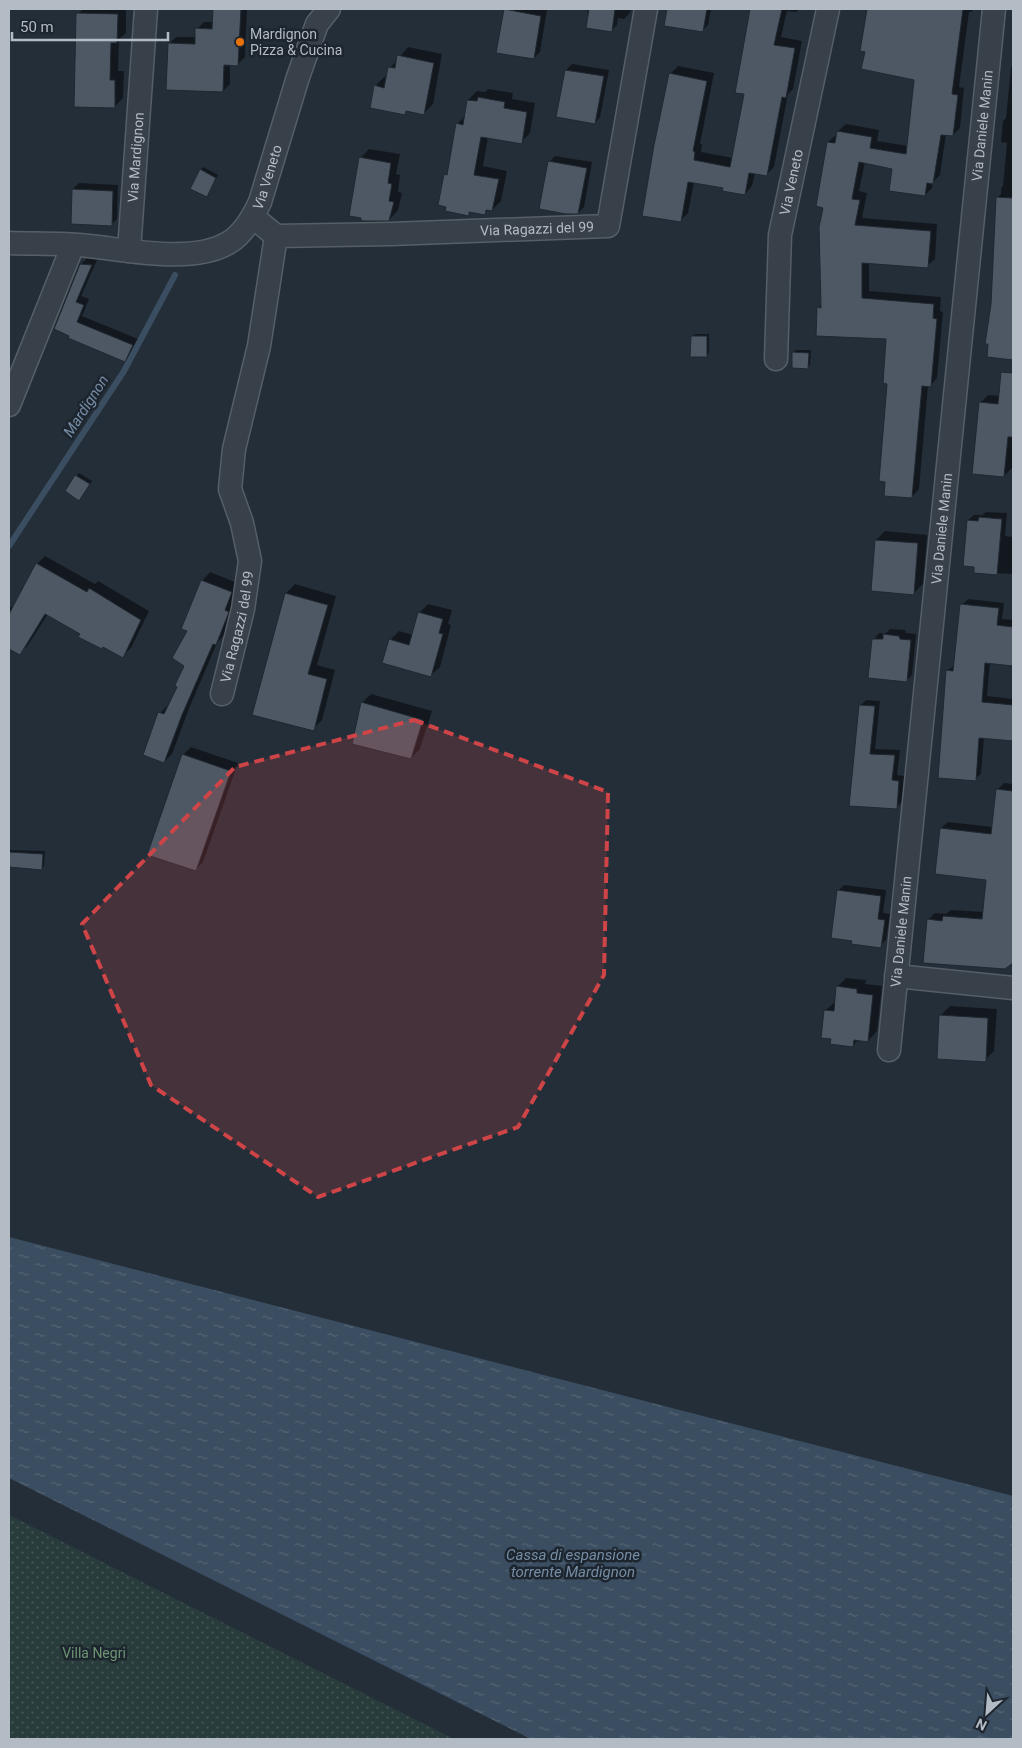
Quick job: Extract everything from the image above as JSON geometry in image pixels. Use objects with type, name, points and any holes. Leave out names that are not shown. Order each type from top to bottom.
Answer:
[{"type":"street","name":"Via Mardignon","points":[[129,251],[146,9]]},
{"type":"street","name":"Via Veneto","points":[[129,251],[178,254],[212,250],[230,242],[245,227],[253,217],[260,202],[298,77],[318,24],[329,9]]},
{"type":"street","name":"Via Ragazzi del 99","points":[[222,694],[243,608],[250,561],[242,522],[230,489],[234,449],[259,346],[276,236],[608,226],[646,9]]},
{"type":"street","name":"Via Veneto","points":[[776,359],[780,235],[828,9]]},
{"type":"street","name":"Via Daniele Manin","points":[[889,1050],[994,9]]},
{"type":"street","points":[[253,217],[276,236]]},
{"type":"street","points":[[9,243],[87,245],[129,251]]},
{"type":"street","points":[[9,405],[73,245]]},
{"type":"street","points":[[896,976],[1013,988]]},
{"type":"highlighted area","points":[[414,720],[608,792],[604,975],[518,1127],[318,1197],[151,1085],[82,924],[235,767]]},
{"type":"green space","name":"Villa Negri","points":[[9,1515],[454,1739],[9,1739]]},
{"type":"water","name":"Cassa di espansione torrente Mardignon","points":[[9,1237],[1013,1496],[1013,1739],[531,1739],[9,1478]]},
{"type":"building","points":[[213,9],[241,9],[238,66],[224,65],[223,92],[166,90],[168,43],[195,44],[195,28],[212,29]]},
{"type":"building","points":[[504,9],[541,16],[534,59],[496,53]]},
{"type":"building","points":[[589,9],[615,9],[612,32],[586,28]]},
{"type":"building","points":[[667,9],[707,9],[703,32],[664,26]]},
{"type":"building","points":[[750,9],[782,9],[774,45],[795,48],[786,98],[782,97],[767,176],[749,173],[745,195],[722,191],[723,188],[688,182],[681,222],[642,216],[669,73],[707,81],[693,151],[695,152],[694,160],[730,167],[744,94],[735,93]]},
{"type":"building","points":[[867,9],[963,9],[952,94],[958,95],[953,136],[941,135],[933,184],[927,183],[925,196],[889,191],[892,169],[859,162],[852,199],[860,200],[855,225],[931,231],[928,268],[862,263],[862,298],[934,304],[933,318],[937,319],[931,387],[922,386],[912,498],[884,496],[885,482],[879,481],[887,384],[883,383],[886,339],[816,336],[817,307],[821,308],[819,227],[823,208],[816,206],[827,142],[835,143],[837,131],[872,137],[870,148],[906,154],[914,80],[861,69],[865,52],[860,51]]},
{"type":"building","points":[[76,13],[118,14],[117,43],[111,43],[110,80],[115,80],[115,108],[74,107]]},
{"type":"building","points":[[397,55],[434,63],[424,115],[406,111],[405,115],[370,108],[374,85],[384,88],[388,67],[395,68]]},
{"type":"building","points":[[565,70],[604,76],[595,124],[556,117]]},
{"type":"building","points":[[478,97],[505,102],[504,108],[527,112],[522,144],[481,137],[474,175],[499,179],[492,211],[486,210],[485,215],[469,212],[469,216],[445,211],[446,207],[438,205],[444,174],[447,175],[456,123],[463,125],[467,100],[477,101]]},
{"type":"building","points":[[359,157],[391,163],[388,183],[392,184],[389,201],[394,202],[389,221],[361,221],[361,218],[349,216]]},
{"type":"building","points":[[548,161],[587,168],[578,214],[566,214],[539,209]]},
{"type":"building","points":[[200,169],[216,178],[207,197],[190,189]]},
{"type":"building","points":[[72,189],[113,191],[112,226],[71,224]]},
{"type":"building","points":[[996,197],[1013,198],[1013,360],[987,357],[988,344],[985,344],[991,304]]},
{"type":"building","points":[[80,264],[92,265],[76,302],[84,305],[77,322],[133,345],[125,362],[68,338],[69,336],[54,329]]},
{"type":"building","points":[[691,336],[707,336],[707,357],[690,357]]},
{"type":"building","points":[[792,352],[809,353],[808,369],[792,368]]},
{"type":"building","points":[[1001,372],[1013,373],[1013,437],[1008,437],[1004,477],[972,474],[979,402],[998,404]]},
{"type":"building","points":[[75,475],[90,484],[79,501],[65,491]]},
{"type":"building","points":[[979,517],[1002,519],[997,575],[974,573],[974,567],[963,566],[967,520],[978,521]]},
{"type":"building","points":[[875,540],[918,543],[914,595],[871,591]]},
{"type":"building","points":[[36,563],[87,592],[89,588],[141,620],[123,658],[103,647],[102,649],[78,637],[80,634],[45,614],[20,655],[9,649],[9,614]]},
{"type":"building","points":[[201,580],[232,592],[225,610],[229,612],[216,645],[213,644],[182,715],[164,763],[143,755],[158,712],[164,714],[177,687],[175,685],[184,666],[172,658],[187,631],[181,629]]},
{"type":"building","points":[[285,593],[328,605],[308,674],[327,679],[314,731],[252,715]]},
{"type":"building","points":[[960,604],[999,608],[997,625],[1013,627],[1013,666],[985,663],[982,702],[1013,705],[1013,741],[979,738],[976,781],[938,778],[946,670],[953,671]]},
{"type":"building","points":[[418,612],[443,619],[439,633],[443,634],[431,677],[382,663],[389,639],[409,645]]},
{"type":"building","points":[[883,634],[911,640],[907,682],[868,678],[872,639],[883,639]]},
{"type":"building","points":[[361,702],[423,720],[411,759],[352,744]]},
{"type":"building","points":[[859,705],[875,706],[870,754],[895,755],[892,780],[899,781],[897,809],[849,806]]},
{"type":"building","points":[[182,754],[231,771],[196,871],[147,855]]},
{"type":"building","points":[[996,789],[1013,791],[1013,963],[1005,969],[923,963],[927,919],[942,921],[943,916],[982,919],[986,880],[935,874],[940,828],[991,834]]},
{"type":"building","points":[[9,852],[43,854],[42,870],[9,867]]},
{"type":"building","points":[[837,890],[881,896],[878,919],[885,920],[881,948],[851,944],[852,941],[831,938]]},
{"type":"building","points":[[836,986],[857,989],[857,993],[873,995],[868,1042],[854,1040],[853,1047],[830,1044],[831,1039],[821,1038],[824,1010],[834,1011]]},
{"type":"building","points":[[939,1015],[988,1018],[986,1062],[937,1059]]},
{"type":"waterway","name":"Mardignon","points":[[9,546],[124,371],[175,275]]},
{"type":"place","name":"Mardignon Pizza & Cucina","points":[[240,42]]}]
